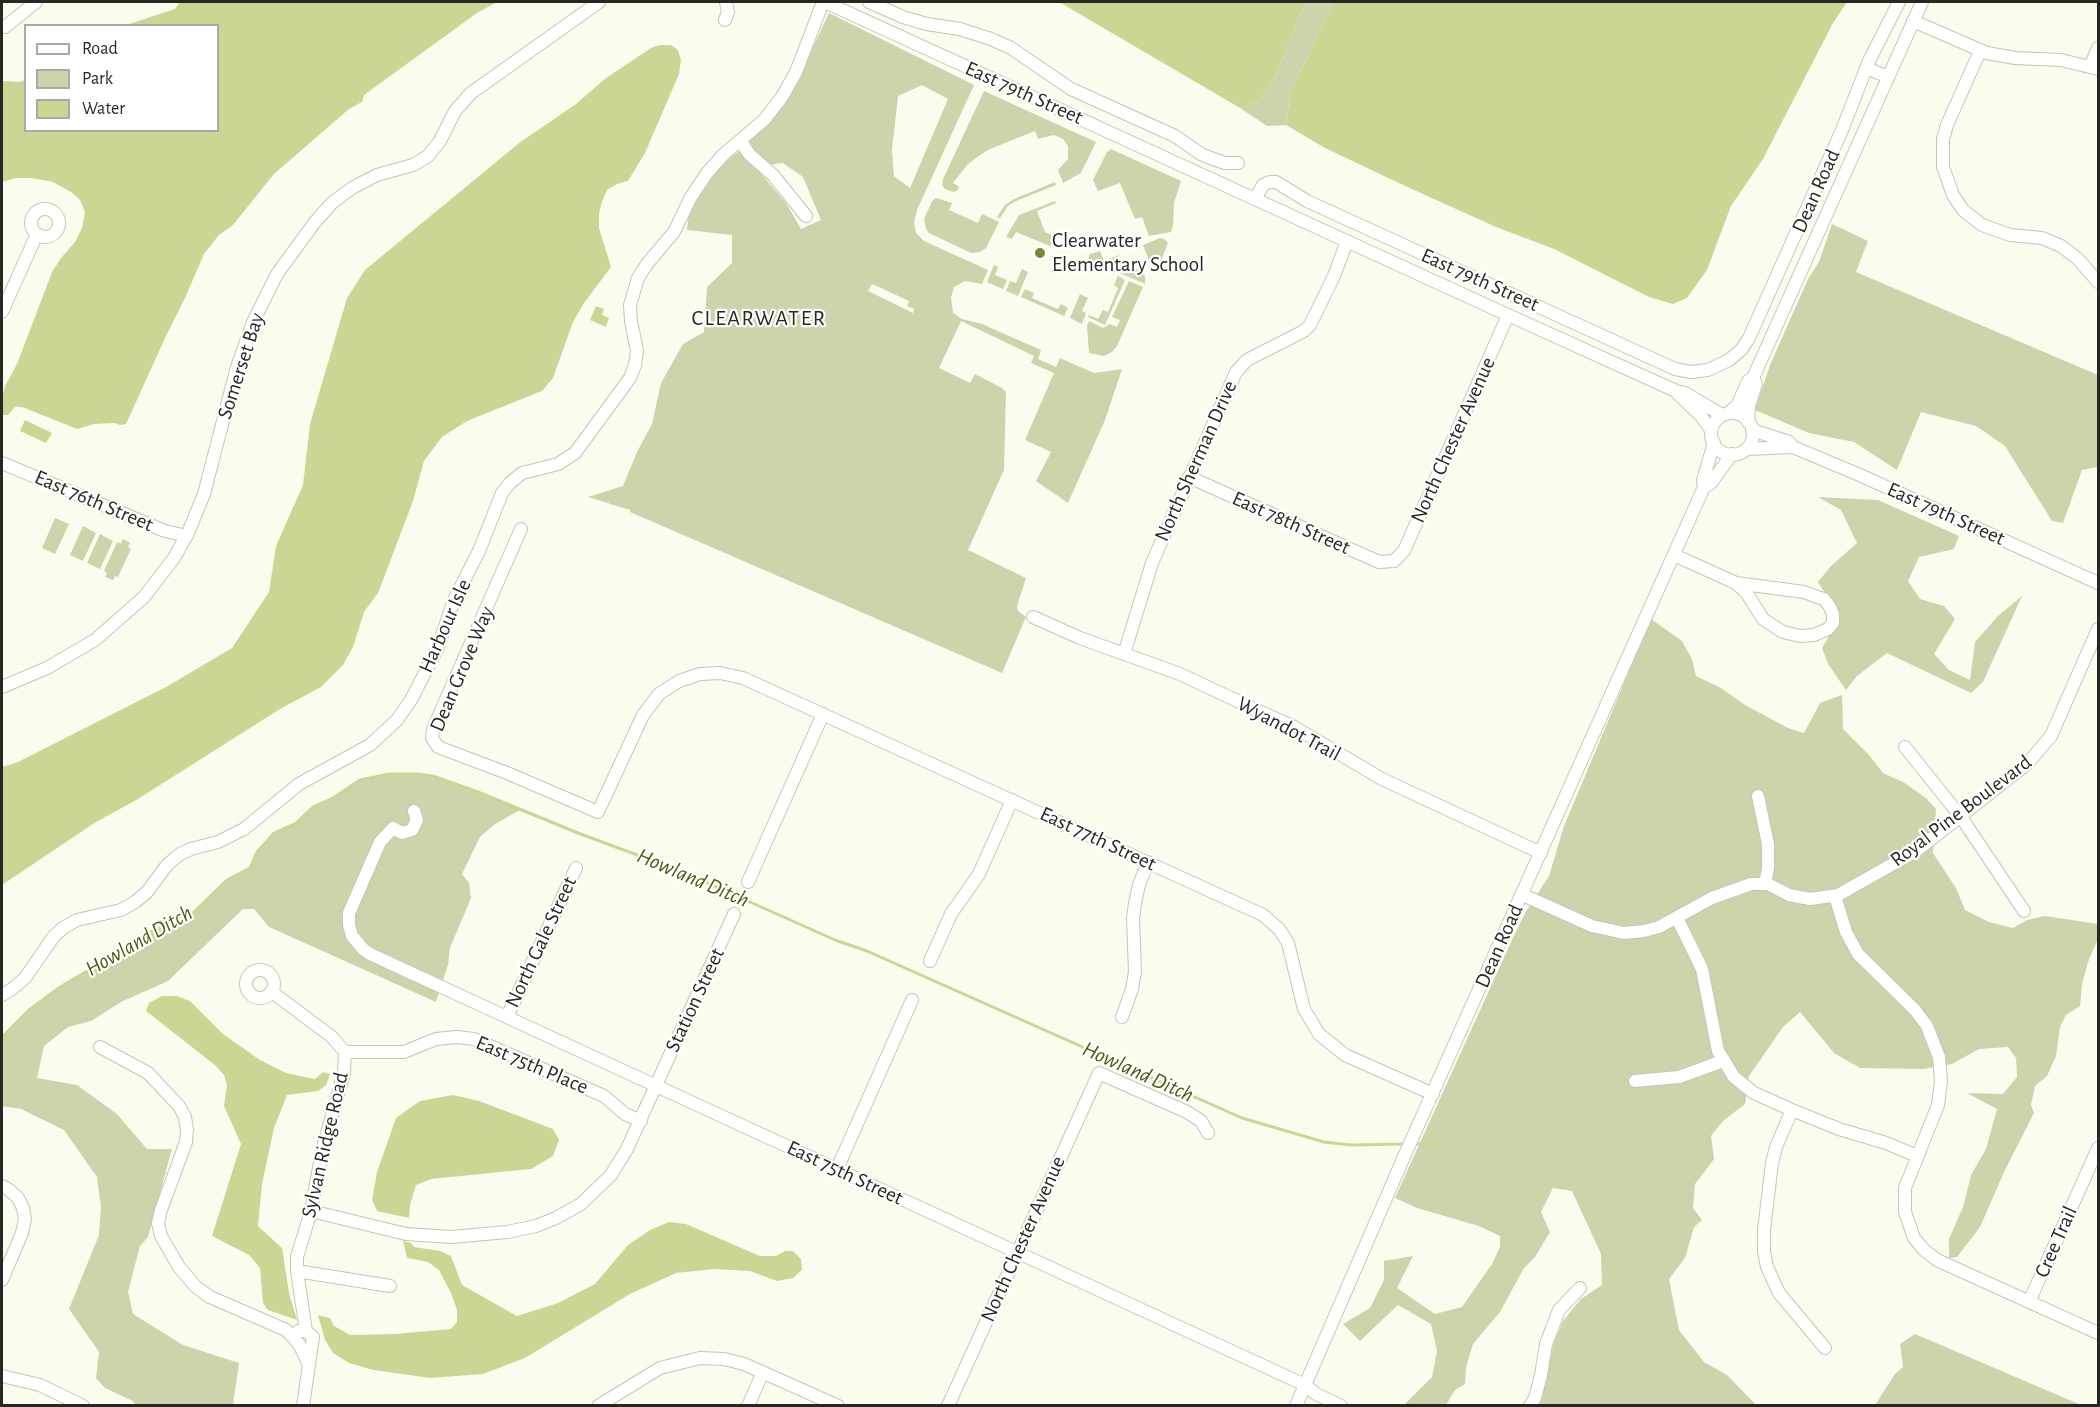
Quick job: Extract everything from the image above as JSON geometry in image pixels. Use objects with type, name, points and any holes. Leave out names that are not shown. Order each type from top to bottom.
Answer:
[{"type":"street","points":[[5,27],[36,2]]},
{"type":"street","name":"Somerset Bay","points":[[2,687],[62,661],[108,630],[153,587],[174,558],[187,536],[206,488],[248,333],[269,289],[297,244],[326,209],[352,188],[377,175],[413,165],[428,156],[440,141],[455,111],[471,93],[599,2]]},
{"type":"street","points":[[725,20],[728,12],[726,2]]},
{"type":"street","name":"Harbour Isle","points":[[2,995],[25,978],[54,936],[63,928],[77,920],[121,910],[135,902],[144,895],[167,865],[180,854],[218,842],[244,829],[299,784],[370,744],[397,720],[411,700],[438,646],[454,600],[479,551],[502,493],[522,473],[558,464],[575,453],[630,378],[637,355],[630,313],[636,281],[646,264],[674,232],[691,196],[706,172],[770,114],[789,86],[824,2]]},
{"type":"street","name":"East 79th Street","points":[[824,2],[1508,315],[1685,393],[1725,414]]},
{"type":"street","points":[[869,2],[903,17],[927,24],[960,29],[996,41],[1011,48],[1071,89],[1175,136],[1207,157],[1225,163],[1238,163]]},
{"type":"street","name":"Dean Road","points":[[1716,367],[1735,356],[1748,341],[1833,150],[1866,68],[1899,2]]},
{"type":"street","name":"Dean Road","points":[[1725,414],[1737,406],[1748,381],[1753,378],[1922,2]]},
{"type":"street","points":[[1913,21],[1980,51],[2005,57],[2061,60],[2094,68],[2098,48]]},
{"type":"street","points":[[1980,51],[1943,139],[1943,167],[1953,195],[1963,210],[1982,225],[2010,235],[2042,238],[2061,246],[2078,259],[2098,282]]},
{"type":"street","points":[[1866,68],[1888,78]]},
{"type":"street","points":[[741,141],[749,154],[773,175],[806,216]]},
{"type":"street","name":"East 79th Street","points":[[1255,199],[1263,185],[1276,182],[1307,201],[1675,369],[1691,372],[1716,367]]},
{"type":"street","points":[[2,312],[37,234]]},
{"type":"street","name":"North Sherman Drive","points":[[1124,654],[1152,563],[1237,370],[1247,360],[1304,331],[1310,325],[1334,276],[1347,241]]},
{"type":"street","name":"North Chester Avenue","points":[[1393,561],[1404,551],[1508,315]]},
{"type":"street","name":"Dean Road","points":[[1750,426],[1749,406],[1756,384],[1753,378]]},
{"type":"street","name":"East 79th Street","points":[[1676,391],[1682,400],[1701,416],[1711,430]]},
{"type":"street","points":[[1725,414],[1742,416],[1750,426],[1752,438],[1746,449],[1732,454],[1720,450],[1714,443],[1711,430],[1716,421],[1725,414]]},
{"type":"street","name":"East 79th Street","points":[[1750,426],[1789,442],[1793,447]]},
{"type":"street","name":"Dean Road","points":[[1704,488],[1703,480],[1714,443]]},
{"type":"street","name":"East 79th Street","points":[[1746,449],[1793,447],[2098,583]]},
{"type":"street","name":"Dean Road","points":[[1296,1406],[1402,1159],[1523,895],[1704,488],[1711,483],[1732,454]]},
{"type":"street","name":"East 76th Street","points":[[2,463],[165,531],[187,536]]},
{"type":"street","name":"East 78th Street","points":[[1190,477],[1379,562],[1393,561]]},
{"type":"street","name":"Dean Grove Way","points":[[521,530],[440,711],[432,738],[438,747],[507,773],[598,812],[649,707],[665,689],[687,678]]},
{"type":"street","points":[[1674,555],[1737,583],[1804,592],[1824,599],[1833,614],[1832,624],[1825,631],[1814,635],[1800,636],[1783,632],[1763,619],[1746,592],[1737,583]]},
{"type":"street","name":"Wyandot Trail","points":[[1033,617],[1080,638],[1173,671],[1294,727],[1382,780],[1541,853]]},
{"type":"street","name":"Royal Pine Boulevard","points":[[1765,884],[1801,898],[1823,899],[1835,896],[1916,851],[1961,817],[2021,770],[2044,746],[2051,736],[2098,629]]},
{"type":"street","name":"East 77th Street","points":[[687,678],[710,673],[730,674],[743,678],[1256,911],[1273,922],[1288,943],[1304,1009],[1319,1034],[1345,1055],[1433,1094]]},
{"type":"street","points":[[748,882],[823,714]]},
{"type":"street","points":[[1905,747],[1961,817],[2024,911]]},
{"type":"street","points":[[1523,895],[1592,926],[1612,932],[1644,931],[1659,927],[1723,893],[1751,884],[1765,884],[1768,844],[1758,796]]},
{"type":"street","points":[[930,961],[951,914],[981,871],[1012,800]]},
{"type":"street","name":"East 75th Street","points":[[414,811],[417,820],[414,828],[402,833],[393,828],[377,848],[349,913],[352,936],[370,954],[1305,1385],[1316,1394],[1341,1406]]},
{"type":"street","points":[[1122,1017],[1132,990],[1135,972],[1133,919],[1135,903],[1148,862]]},
{"type":"street","name":"North Gale Street","points":[[507,1017],[576,868]]},
{"type":"street","points":[[1835,896],[1846,932],[1858,954],[1915,1010],[1927,1026],[1937,1048],[1941,1073],[1940,1097],[1905,1188],[1906,1220],[1914,1238],[1937,1260],[1958,1271],[2098,1334]]},
{"type":"street","name":"Station Street","points":[[311,1211],[381,1229],[431,1237],[507,1232],[536,1226],[572,1209],[602,1185],[623,1157],[734,914]]},
{"type":"street","points":[[1677,918],[1702,969],[1717,1046],[1723,1061],[1743,1086],[1754,1093],[1839,1129],[1886,1143],[1917,1156]]},
{"type":"street","name":"Sylvan Ridge Road","points":[[272,992],[332,1037],[345,1052],[344,1073],[322,1151],[311,1211],[299,1251],[297,1271],[306,1331],[313,1337],[303,1406]]},
{"type":"street","points":[[837,1169],[912,1000]]},
{"type":"street","name":"East 75th Place","points":[[345,1052],[404,1052],[436,1039],[448,1037],[474,1039],[604,1096],[625,1114],[641,1121]]},
{"type":"street","points":[[100,1047],[148,1073],[179,1106],[185,1117],[188,1130],[186,1142],[158,1223],[161,1236],[179,1267],[196,1287],[210,1297],[286,1330],[306,1331]]},
{"type":"street","points":[[1635,1081],[1689,1075],[1723,1061]]},
{"type":"street","name":"North Chester Avenue","points":[[948,1406],[1099,1072],[1188,1112],[1201,1121],[1209,1133]]},
{"type":"street","points":[[1792,1110],[1776,1147],[1772,1163],[1764,1230],[1764,1251],[1767,1267],[1779,1293],[1825,1348]]},
{"type":"street","name":"Cree Trail","points":[[2029,1302],[2097,1154]]},
{"type":"street","points":[[2,1280],[22,1233],[25,1219],[21,1204],[5,1187]]},
{"type":"street","points":[[297,1271],[390,1286]]},
{"type":"street","points":[[1530,1406],[1535,1398],[1541,1375],[1546,1344],[1559,1310],[1580,1287]]},
{"type":"street","points":[[286,1330],[299,1344],[308,1363]]},
{"type":"street","points":[[598,1406],[660,1368],[687,1360],[724,1359],[744,1364],[838,1406]]},
{"type":"street","points":[[748,1406],[763,1372]]},
{"type":"street","points":[[2,1376],[40,1385],[82,1406]]},
{"type":"green space","points":[[1306,2],[1333,2],[1290,94],[1286,125],[1267,126],[1240,108],[1260,101],[1276,74]]},
{"type":"green space","points":[[829,13],[974,85],[917,210],[914,222],[916,233],[924,241],[988,270],[982,284],[965,281],[954,287],[951,298],[953,313],[962,319],[982,324],[1041,350],[1038,359],[1056,367],[1060,358],[1094,373],[1122,369],[1105,420],[1068,503],[1036,481],[1051,452],[1025,440],[1054,373],[1031,363],[1034,356],[961,321],[939,368],[970,383],[975,374],[1006,392],[1004,470],[968,550],[1026,578],[1017,606],[1018,611],[1026,617],[1002,673],[630,512],[630,510],[588,497],[623,486],[652,424],[661,383],[683,344],[704,332],[707,287],[732,263],[732,235],[687,230],[689,214],[707,181],[741,150],[786,203],[801,229],[821,220],[803,177],[783,163],[769,165],[754,152],[747,139],[768,123],[793,90]],"holes":[[[922,85],[948,99],[910,188],[894,176],[892,150],[898,96]],[[872,284],[909,301],[907,306],[914,309],[913,313],[868,291]]]},
{"type":"green space","points":[[984,91],[1096,142],[1081,173],[1063,183],[1058,170],[1068,159],[1068,146],[1063,139],[1054,135],[1038,139],[1035,131],[980,155],[968,164],[953,183],[959,187],[958,190],[954,192],[945,189],[942,185],[943,179]]},
{"type":"green space","points":[[1111,149],[1181,181],[1174,203],[1171,232],[1149,236],[1142,217],[1135,219],[1120,183],[1098,191],[1093,180],[1107,152]]},
{"type":"green space","points":[[1055,182],[1056,185],[1016,201],[1008,206],[1000,218],[997,217],[1005,205],[1014,199]]},
{"type":"green space","points":[[936,198],[952,203],[949,210],[978,223],[982,214],[999,222],[986,248],[980,252],[971,253],[929,233],[924,219],[932,201]]},
{"type":"green space","points":[[1055,201],[1056,203],[1037,211],[1045,232],[1054,236],[1050,246],[1016,232],[1012,239],[1006,237],[1019,215]]},
{"type":"green space","points":[[1832,224],[1868,241],[1856,272],[2098,375],[2098,467],[2082,470],[2063,523],[2052,521],[2005,446],[1976,426],[1921,412],[1897,470],[1854,442],[1809,433],[1755,410],[1770,365],[1808,279],[1819,262]]},
{"type":"green space","points":[[1160,238],[1168,243],[1161,261],[1155,265],[1149,261],[1143,245]]},
{"type":"green space","points":[[1100,251],[1104,261],[1119,255],[1117,260],[1140,271],[1145,276],[1145,284],[1088,259],[1090,254]]},
{"type":"green space","points":[[994,265],[998,267],[995,275],[1007,280],[1003,289],[987,282]]},
{"type":"green space","points":[[1022,269],[1028,272],[1018,296],[1006,291],[1010,281],[1016,283]]},
{"type":"green space","points":[[1118,276],[1125,280],[1105,325],[1088,317],[1089,315],[1098,319],[1103,310],[1108,312],[1118,288],[1114,285]]},
{"type":"green space","points":[[1129,281],[1143,287],[1117,346],[1104,356],[1089,353],[1087,326],[1089,321],[1103,328],[1110,324],[1117,327],[1120,320],[1112,317]]},
{"type":"green space","points":[[1025,289],[1034,293],[1032,298],[1058,309],[1061,304],[1068,308],[1064,316],[1021,297]]},
{"type":"green space","points":[[1080,294],[1088,298],[1082,311],[1086,313],[1082,324],[1070,318]]},
{"type":"green space","points":[[1818,497],[1878,500],[1959,536],[1954,549],[1919,557],[1908,581],[1920,599],[1944,606],[1955,619],[1934,654],[1949,670],[1970,680],[1975,642],[1997,617],[2022,596],[1983,682],[1971,693],[1887,653],[1857,676],[1846,690],[1828,664],[1822,648],[1840,617],[1818,582],[1831,566],[1857,543],[1841,510]]},
{"type":"green space","points":[[55,518],[69,524],[55,554],[42,548]]},
{"type":"green space","points":[[83,526],[96,533],[83,561],[70,555]]},
{"type":"green space","points":[[100,534],[113,541],[100,569],[87,563]]},
{"type":"green space","points":[[123,539],[130,543],[128,547],[131,549],[118,577],[115,576],[113,580],[105,577],[107,573],[104,571],[117,542],[121,544]]},
{"type":"green space","points":[[1651,619],[1682,641],[1692,659],[1696,676],[1721,688],[1745,705],[1788,728],[1804,733],[1820,703],[1842,695],[1843,729],[1883,773],[1903,782],[1926,798],[1936,809],[1933,853],[1956,888],[1965,910],[1989,922],[2013,928],[2027,920],[2045,916],[2098,924],[2098,939],[2082,984],[2080,1006],[2066,1015],[2060,1027],[2056,1056],[2047,1076],[2035,1086],[2031,1105],[2034,1113],[2005,1170],[1980,1227],[1957,1257],[1949,1258],[1949,1239],[1963,1207],[1971,1175],[1986,1149],[1997,1109],[1967,1093],[2003,1094],[2017,1077],[2016,1058],[2008,1047],[1979,1049],[1952,1064],[1923,1069],[1860,1068],[1834,1053],[1800,1012],[1783,1027],[1749,1076],[1745,1104],[1723,1121],[1711,1136],[1714,1159],[1695,1184],[1693,1208],[1702,1220],[1694,1227],[1685,1258],[1669,1279],[1679,1330],[1704,1362],[1727,1375],[1756,1405],[1536,1405],[1543,1392],[1554,1342],[1563,1321],[1581,1299],[1602,1285],[1601,1254],[1572,1191],[1553,1188],[1541,1212],[1550,1232],[1535,1257],[1524,1268],[1500,1312],[1473,1344],[1466,1367],[1465,1384],[1455,1390],[1446,1405],[1405,1405],[1432,1377],[1437,1351],[1431,1324],[1398,1305],[1360,1341],[1343,1324],[1370,1308],[1384,1280],[1384,1261],[1413,1256],[1397,1288],[1435,1314],[1462,1307],[1492,1264],[1500,1247],[1500,1236],[1479,1226],[1417,1208],[1395,1198],[1511,942],[1525,913],[1549,876],[1564,826]]},
{"type":"green space","points":[[389,774],[433,776],[520,810],[495,824],[480,837],[462,874],[469,883],[471,898],[450,948],[448,965],[436,1002],[269,927],[254,909],[243,909],[168,981],[121,1002],[91,1021],[68,1027],[44,1046],[37,1078],[77,1085],[117,1114],[147,1149],[172,1149],[148,1237],[140,1246],[128,1292],[133,1314],[183,1345],[239,1363],[233,1405],[135,1405],[133,1401],[105,1388],[96,1378],[99,1352],[69,1309],[99,1235],[101,1207],[97,1177],[64,1130],[21,1109],[2,1106],[2,1037],[29,1010],[60,987],[148,933],[191,915],[227,880],[250,868],[257,852],[274,833],[296,823],[313,807],[333,798],[360,780]]},
{"type":"green space","points":[[1915,1334],[2081,1405],[1875,1405],[1895,1374],[1903,1367],[1900,1344]]},
{"type":"water","points":[[180,2],[497,2],[477,13],[364,95],[362,102],[349,109],[274,174],[233,225],[219,235],[204,254],[126,424],[94,424],[77,429],[22,407],[15,407],[8,415],[3,415],[2,398],[5,386],[17,364],[52,272],[75,242],[82,228],[85,212],[80,200],[53,182],[16,178],[2,182],[2,81],[24,80],[24,132],[219,132],[219,24],[129,24],[175,9]]},
{"type":"water","points":[[1059,2],[1306,2],[1276,74],[1260,101],[1240,108]]},
{"type":"water","points":[[1333,2],[1847,2],[1833,23],[1763,159],[1731,206],[1707,270],[1687,298],[1673,304],[1649,297],[1554,249],[1496,227],[1403,185],[1325,148],[1286,125],[1290,94]]},
{"type":"water","points":[[671,45],[678,50],[681,60],[679,74],[645,153],[628,181],[607,190],[602,202],[599,228],[611,267],[573,322],[553,378],[542,391],[467,421],[442,437],[424,461],[413,501],[378,593],[364,612],[353,647],[343,665],[321,687],[280,709],[138,799],[96,822],[2,885],[2,767],[18,762],[166,687],[232,648],[269,592],[276,546],[303,485],[310,424],[347,298],[365,270],[519,143],[576,104],[606,78],[651,48]]},
{"type":"water","points":[[596,306],[604,309],[602,315],[609,318],[606,327],[590,320]]},
{"type":"water","points":[[25,420],[52,433],[46,443],[20,431]]},
{"type":"water","points":[[162,996],[177,996],[190,1001],[223,1034],[260,1060],[286,1073],[315,1079],[323,1072],[330,1074],[326,1085],[318,1091],[287,1095],[274,1128],[262,1184],[258,1226],[282,1248],[289,1293],[297,1320],[268,1310],[263,1303],[260,1268],[249,1255],[212,1236],[241,1144],[224,1106],[227,1085],[224,1075],[216,1066],[146,1011],[149,1003]]},
{"type":"water","points":[[453,1095],[479,1101],[553,1129],[559,1140],[553,1156],[531,1169],[431,1179],[416,1185],[409,1218],[377,1211],[372,1200],[377,1172],[396,1118],[420,1101]]},
{"type":"water","points":[[669,1222],[686,1224],[760,1256],[776,1256],[785,1251],[793,1251],[801,1259],[802,1270],[793,1278],[777,1281],[750,1271],[714,1269],[676,1273],[630,1294],[525,1358],[483,1374],[430,1378],[373,1370],[349,1363],[333,1353],[325,1340],[318,1315],[330,1318],[334,1326],[350,1335],[451,1329],[457,1322],[457,1310],[439,1270],[428,1262],[407,1258],[403,1241],[411,1243],[414,1247],[440,1251],[451,1256],[462,1285],[517,1316],[558,1303],[595,1284],[628,1245],[650,1230]]},
{"type":"waterway","name":"Howland Ditch","points":[[2,1037],[29,1010],[60,987],[148,933],[191,915],[227,880],[250,868],[257,852],[274,833],[296,823],[313,807],[333,798],[360,780],[389,774],[417,774],[433,776],[478,792],[578,833],[683,872],[835,940],[867,951],[1242,1118],[1324,1142],[1351,1145],[1405,1144]]},
{"type":"waterway","name":"Howland Ditch","points":[[1415,1144],[1438,1143]]},
{"type":"place","name":"Clearwater Elementary School","points":[[1040,253]]},
{"type":"district","name":"CLEARWATER","points":[[759,318]]}]
